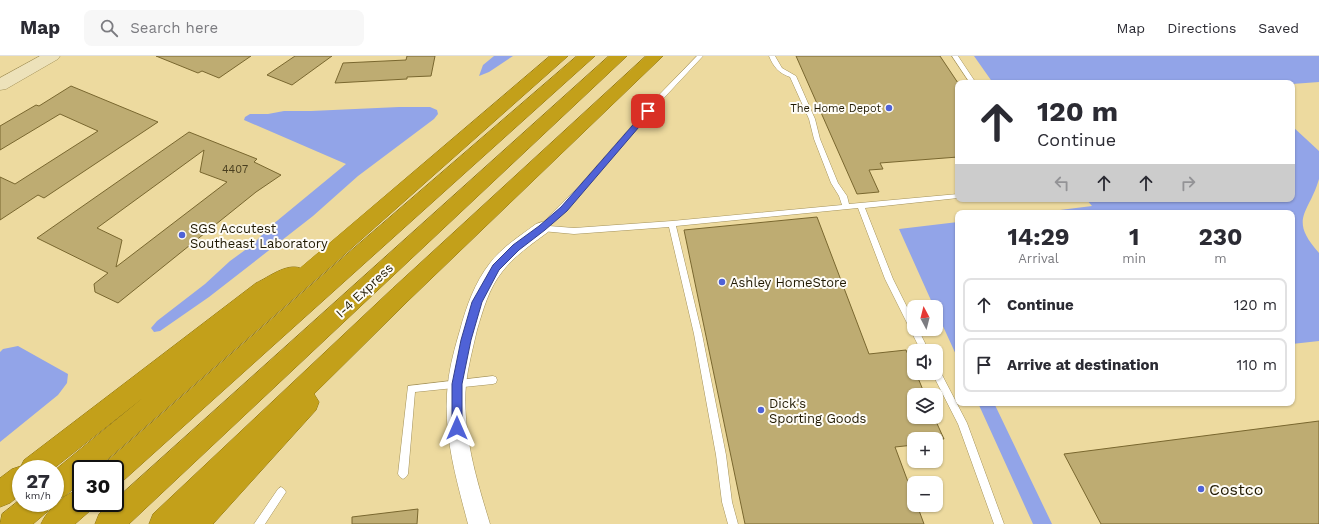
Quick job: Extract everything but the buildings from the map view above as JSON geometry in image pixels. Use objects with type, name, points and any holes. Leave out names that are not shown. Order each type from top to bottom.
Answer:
[{"type":"highway","points":[[64,479],[329,256],[560,56]]},
{"type":"highway","points":[[124,463],[587,56]]},
{"type":"highway","name":"I-4 Express","points":[[109,524],[619,56]]},
{"type":"highway","points":[[163,524],[328,364],[655,56]]},
{"type":"highway","points":[[45,460],[264,289],[329,256]]},
{"type":"highway","points":[[194,524],[306,406],[328,364]]},
{"type":"highway","points":[[0,494],[12,485]]},
{"type":"highway","points":[[55,524],[72,509]]},
{"type":"highway","points":[[12,524],[26,512]]},
{"type":"street","points":[[0,71],[27,56]]},
{"type":"street","points":[[0,85],[52,56]]},
{"type":"street","points":[[479,524],[463,470],[457,428],[457,384],[466,340],[477,302],[496,268],[516,247],[542,228]]},
{"type":"lane","points":[[542,228],[564,209],[666,91],[700,56]]},
{"type":"lane","points":[[772,56],[776,66],[780,70],[794,76],[812,119],[817,139],[843,196],[846,207]]},
{"type":"lane","points":[[955,56],[971,80]]},
{"type":"lane","points":[[542,228],[574,231],[672,224],[955,196]]},
{"type":"lane","points":[[861,206],[889,279],[907,315]]},
{"type":"lane","points":[[672,224],[698,334],[733,524]]},
{"type":"lane","points":[[403,474],[411,389],[493,380]]},
{"type":"lane","points":[[940,380],[962,423],[999,524]]},
{"type":"lane","points":[[259,524],[281,492]]},
{"type":"water","points":[[494,56],[513,56],[489,72],[479,76],[483,65]]},
{"type":"water","points":[[974,56],[1319,56],[1319,82],[1295,84],[1295,80],[991,80]]},
{"type":"water","points":[[430,107],[437,110],[438,114],[434,119],[358,176],[313,216],[209,297],[160,331],[154,332],[151,328],[157,321],[205,284],[230,261],[252,245],[272,225],[346,164],[244,120],[245,117],[250,114],[268,114],[284,111]]},
{"type":"water","points":[[1295,129],[1319,151],[1319,179],[1306,209],[1303,223],[1305,232],[1319,253],[1319,341],[1295,344],[1295,210],[1060,210],[1092,206],[1089,202],[1295,202]]},
{"type":"water","points":[[955,222],[955,352],[943,326],[943,300],[931,300],[899,229]]},
{"type":"water","points":[[18,346],[68,374],[67,383],[58,395],[0,442],[0,352],[3,349]]},
{"type":"water","points":[[979,406],[995,406],[1052,524],[1033,524]]},
{"type":"place","name":"The Home Depot","points":[[889,108]]},
{"type":"place","name":"SGS Accutest Southeast Laboratory","points":[[182,235]]},
{"type":"place","name":"Ashley HomeStore","points":[[722,282]]},
{"type":"place","name":"Dick's Sporting Goods","points":[[761,410]]},
{"type":"place","name":"Costco","points":[[1201,489]]},
{"type":"route","points":[[457,428],[457,384],[466,340],[477,302],[496,268],[516,247],[542,228],[564,209],[648,111]]}]
